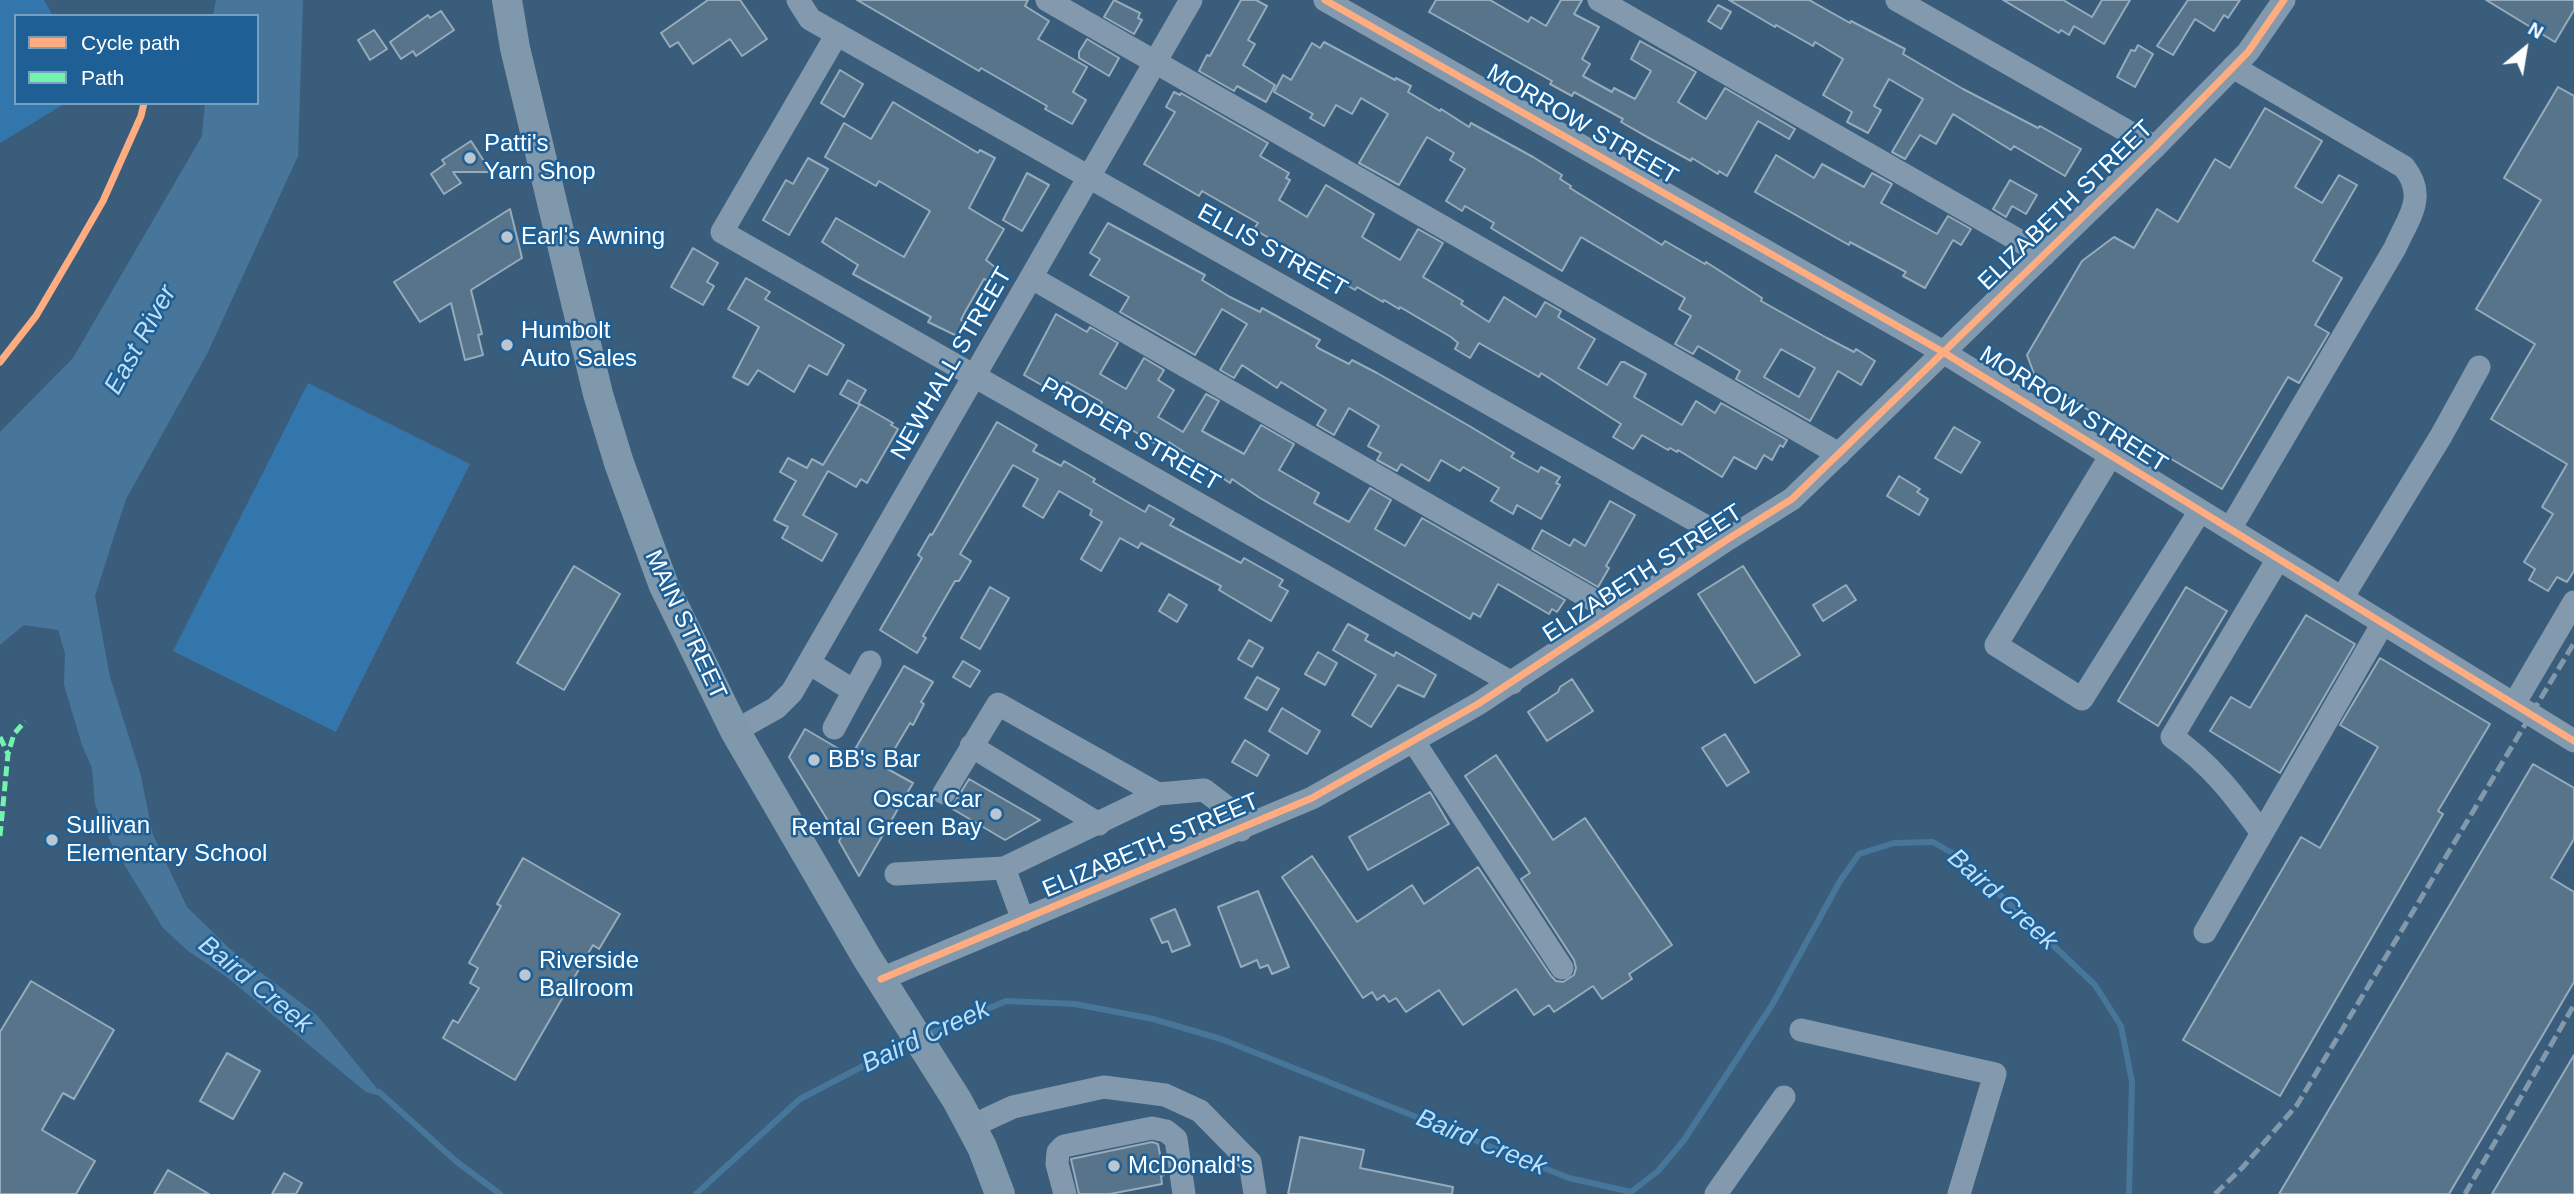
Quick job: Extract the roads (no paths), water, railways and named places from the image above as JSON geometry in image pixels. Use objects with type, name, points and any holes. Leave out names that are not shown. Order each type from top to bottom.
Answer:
[{"type":"main road","name":"MAIN STREET","points":[[507,0],[515,48],[586,348],[619,463],[664,586],[735,731],[881,979],[972,1126],[1000,1194]]},
{"type":"street","name":"ELLIS STREET","points":[[798,0],[810,19],[1728,539]]},
{"type":"street","points":[[1047,0],[1839,454]]},
{"type":"street","name":"NEWHALL STREET","points":[[735,731],[786,700],[1191,0]]},
{"type":"street","name":"MORROW STREET","points":[[1325,0],[1943,352],[2574,741]]},
{"type":"street","points":[[1599,0],[2044,255]]},
{"type":"street","points":[[1897,0],[2155,147]]},
{"type":"street","name":"ELIZABETH STREET","points":[[881,979],[1312,798],[1414,742],[1512,683],[1728,539],[1793,499],[2155,147],[2248,52],[2283,0]]},
{"type":"street","name":"PROPER STREET","points":[[837,34],[722,232],[1512,683]]},
{"type":"street","points":[[2230,529],[2395,248],[2417,200],[2414,178],[2404,167],[2233,67]]},
{"type":"street","points":[[1032,278],[1616,613]]},
{"type":"street","points":[[2342,598],[2441,436],[2479,367]]},
{"type":"street","points":[[2111,456],[1996,645],[2082,699],[2200,511]]},
{"type":"street","points":[[2262,833],[2225,783],[2192,751],[2172,737],[2278,559]]},
{"type":"street","points":[[2514,704],[2574,602]]},
{"type":"street","points":[[2205,932],[2383,624]]},
{"type":"street","points":[[834,728],[870,662]]},
{"type":"street","points":[[809,663],[854,691]]},
{"type":"street","points":[[944,793],[998,704],[1158,794]]},
{"type":"street","points":[[1414,742],[1562,968]]},
{"type":"street","points":[[971,746],[1099,824]]},
{"type":"street","points":[[896,874],[1004,868],[1158,794],[1204,790],[1228,809],[1241,830]]},
{"type":"street","points":[[1004,868],[1023,920]]},
{"type":"street","points":[[1801,1030],[1995,1074],[1959,1194]]},
{"type":"street","points":[[972,1126],[1013,1107],[1104,1087],[1166,1095],[1200,1111],[1250,1162],[1255,1194]]},
{"type":"street","points":[[1716,1194],[1784,1097]]},
{"type":"street","points":[[1065,1194],[1057,1164],[1058,1152],[1064,1146],[1152,1128],[1166,1131],[1177,1139],[1184,1194]]},
{"type":"water","name":"East River","points":[[216,0],[303,0],[298,156],[207,354],[126,499],[95,596],[110,677],[140,772],[153,835],[187,907],[230,949],[317,1015],[384,1097],[366,1092],[228,978],[188,951],[163,928],[111,843],[95,804],[92,768],[82,745],[64,685],[65,653],[58,630],[24,625],[0,645],[0,432],[73,358],[202,136],[205,105],[259,105],[259,14],[213,14]]},
{"type":"waterway","name":"Baird Creek","points":[[924,1036],[1006,1001],[1075,1004],[1153,1019],[1221,1039],[1569,1178],[1631,1192],[1658,1171],[1684,1140],[1772,1005],[1840,881],[1859,854],[1894,843],[1933,842],[1961,858],[2095,985],[2121,1026],[2132,1082],[2129,1194]]},
{"type":"waterway","name":"Baird Creek","points":[[696,1194],[800,1099],[911,1041]]},
{"type":"waterway","name":"Baird Creek","points":[[379,1092],[457,1162],[500,1194]]},
{"type":"railway","points":[[2215,1194],[2242,1168],[2297,1105],[2574,643]]},
{"type":"railway","points":[[2465,1194],[2574,1005]]},
{"type":"place","name":"Patti's Yarn Shop","points":[[470,158]]},
{"type":"place","name":"Earl's Awning","points":[[507,237]]},
{"type":"place","name":"Humbolt Auto Sales","points":[[507,345]]},
{"type":"place","name":"BB's Bar","points":[[814,760]]},
{"type":"place","name":"Oscar Car Rental Green Bay","points":[[996,814]]},
{"type":"place","name":"Sullivan Elementary School","points":[[52,840]]},
{"type":"place","name":"Riverside Ballroom","points":[[525,975]]},
{"type":"place","name":"McDonald's","points":[[1114,1166]]}]
